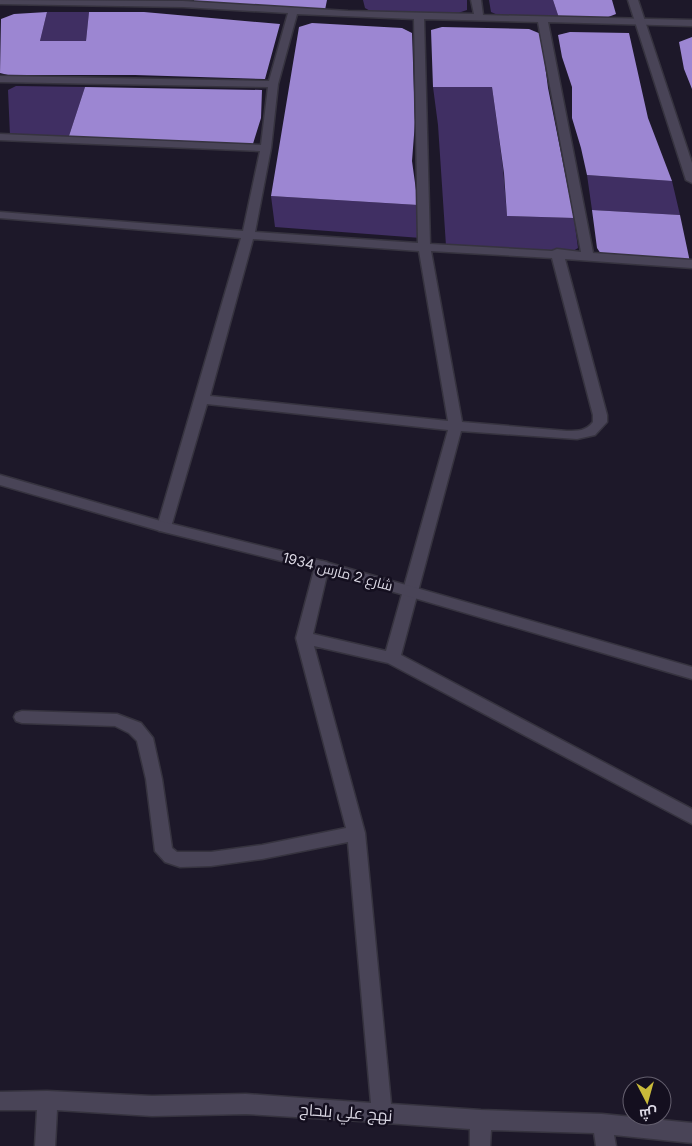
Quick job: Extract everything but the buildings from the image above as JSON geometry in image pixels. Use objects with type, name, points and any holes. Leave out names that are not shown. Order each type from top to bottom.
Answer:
[{"type":"street","points":[[346,0],[348,14]]},
{"type":"street","points":[[476,0],[479,18]]},
{"type":"street","points":[[633,0],[692,180]]},
{"type":"street","points":[[0,1],[184,2],[293,12],[692,23]]},
{"type":"street","points":[[164,527],[248,236],[266,148],[273,84],[293,12]]},
{"type":"street","points":[[392,658],[456,426],[424,247],[418,16]]},
{"type":"street","points":[[543,20],[587,255]]},
{"type":"street","points":[[0,79],[273,84]]},
{"type":"street","points":[[0,137],[266,148]]},
{"type":"street","points":[[0,215],[248,236],[557,253],[692,264]]},
{"type":"street","points":[[202,399],[456,426],[567,435],[583,435],[592,432],[600,422],[600,416],[557,253]]},
{"type":"street","name":"شارع 2 مارس 1934","points":[[0,480],[164,527],[322,566],[692,673]]},
{"type":"street","points":[[322,566],[304,638],[356,833],[382,1115]]},
{"type":"street","points":[[304,638],[392,658],[692,817]]},
{"type":"street","name":"شارع 2 مارس 1934","points":[[674,667],[692,669]]},
{"type":"street","points":[[22,717],[117,720],[135,728],[145,738],[154,779],[164,851],[171,857],[180,860],[211,860],[356,833]]},
{"type":"street","points":[[45,1146],[46,1100]]},
{"type":"street","name":"نهج علي بلحاج","points":[[0,1101],[46,1100],[152,1106],[246,1104],[382,1115],[602,1124],[692,1133]]},
{"type":"street","points":[[480,1146],[481,1120]]},
{"type":"street","points":[[602,1124],[606,1146]]},
{"type":"shaded area","points":[[363,0],[467,0],[467,10],[458,13],[372,12],[365,8]]},
{"type":"shaded area","points":[[489,0],[553,0],[559,18],[500,16],[491,12]]},
{"type":"shaded area","points":[[47,12],[89,12],[86,41],[40,41]]},
{"type":"shaded area","points":[[16,86],[85,87],[68,139],[10,136],[8,90]]},
{"type":"shaded area","points":[[433,87],[492,87],[503,168],[507,216],[574,218],[578,248],[573,251],[454,248],[446,246],[438,125]]},
{"type":"shaded area","points":[[587,175],[672,181],[680,215],[592,210]]},
{"type":"shaded area","points":[[271,196],[418,205],[421,238],[275,227]]}]
